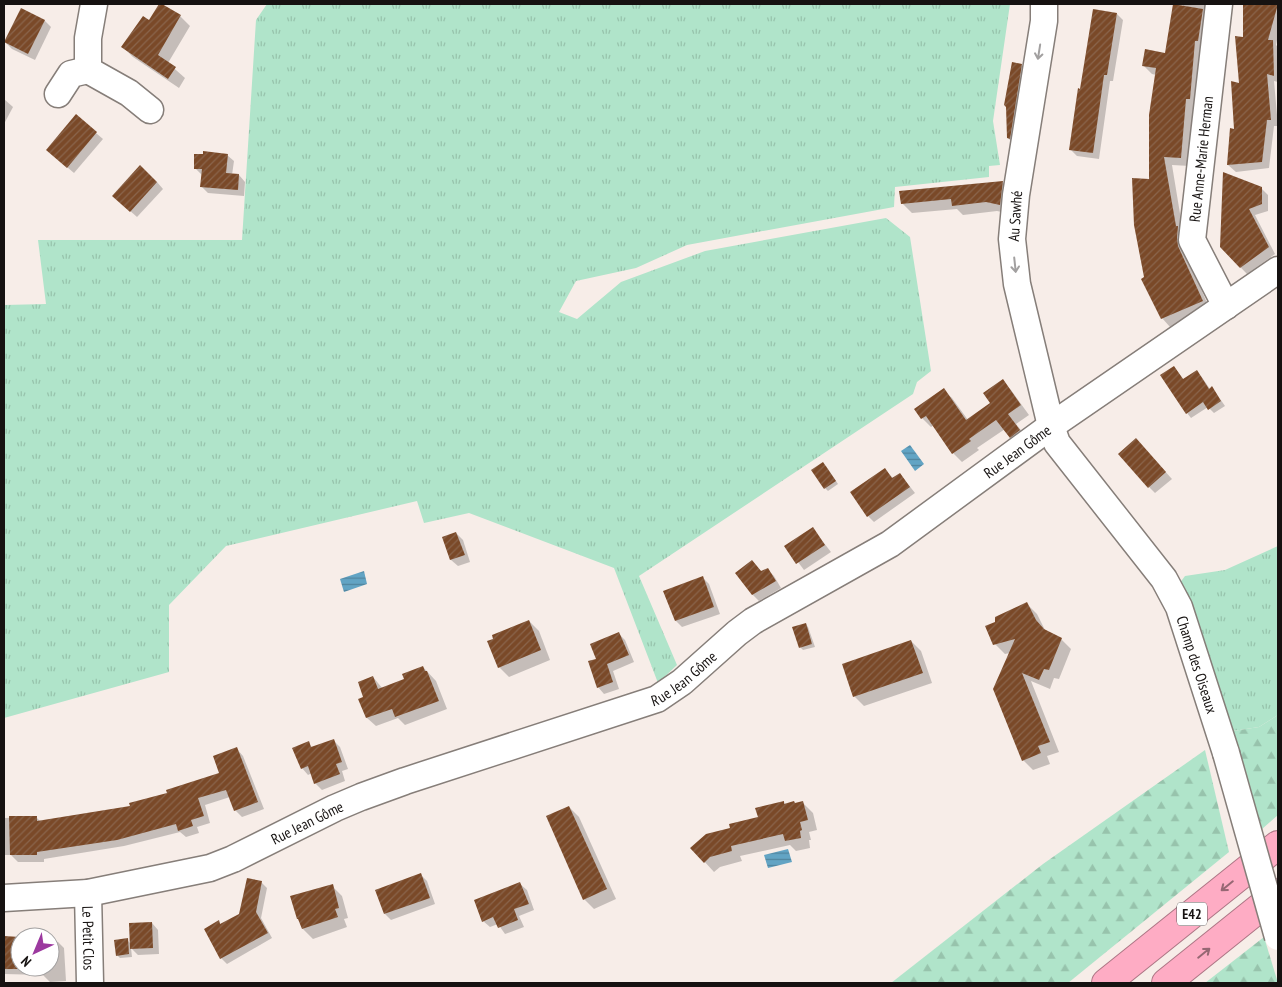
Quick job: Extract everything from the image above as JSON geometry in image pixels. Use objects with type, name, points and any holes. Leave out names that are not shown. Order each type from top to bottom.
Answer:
[{"type":"highway","name":"E42","points":[[1106,983],[1278,845]]},
{"type":"highway","name":"E42","points":[[1166,983],[1278,893]]},
{"type":"street","points":[[88,70],[88,38],[94,4]]},
{"type":"street","name":"Au Sawhé","points":[[1044,4],[1044,21],[1016,195],[1012,239],[1017,284],[1051,426]]},
{"type":"street","name":"Rue Anne-Marie Herman","points":[[1219,4],[1192,240],[1226,306]]},
{"type":"street","points":[[58,94],[71,74],[88,70],[129,93],[150,110]]},
{"type":"street","name":"Rue Jean Gôme","points":[[4,898],[88,893],[210,868],[335,808],[405,781],[657,699],[682,682],[753,621],[890,544],[1051,426],[1278,270]]},
{"type":"street","name":"Champ des Oiseaux","points":[[1051,426],[1057,443],[1164,580],[1179,607],[1226,753],[1278,937]]},
{"type":"street","name":"Le Petit Clos","points":[[88,893],[90,983]]},
{"type":"green space","points":[[267,4],[1010,4],[993,121],[1000,165],[989,166],[989,177],[895,187],[894,207],[687,245],[636,268],[576,281],[559,312],[577,319],[621,282],[705,251],[886,218],[910,237],[931,371],[917,382],[913,394],[639,576],[677,665],[658,683],[614,568],[469,513],[424,523],[417,501],[226,546],[169,605],[169,672],[4,718],[4,305],[46,304],[38,240],[242,240],[256,20]]},
{"type":"green space","points":[[1278,546],[1278,715],[1259,727],[1233,731],[1179,584],[1185,576],[1225,570]]},
{"type":"green space","points":[[1278,715],[1278,815],[1262,829],[1233,731],[1259,727]]},
{"type":"green space","points":[[1205,750],[1229,852],[1068,983],[891,983],[1043,864]]},
{"type":"green space","points":[[1264,937],[1278,983],[1205,983]]},
{"type":"water","points":[[910,445],[924,464],[915,471],[901,451]]},
{"type":"water","points":[[364,571],[367,584],[344,592],[340,579]]},
{"type":"water","points":[[788,849],[792,862],[768,868],[764,855]]},
{"type":"building","points":[[159,4],[181,15],[158,55],[176,67],[168,79],[121,47],[143,16],[149,20]]},
{"type":"building","points":[[1173,4],[1203,9],[1198,41],[1195,41],[1190,99],[1186,99],[1181,158],[1164,157],[1176,226],[1178,226],[1178,246],[1203,301],[1161,319],[1141,279],[1144,277],[1134,225],[1132,178],[1149,179],[1149,115],[1156,68],[1142,66],[1145,49],[1165,53]]},
{"type":"building","points":[[1243,4],[1278,4],[1268,40],[1273,40],[1274,76],[1267,74],[1271,120],[1267,120],[1262,162],[1227,165],[1230,128],[1234,129],[1231,81],[1239,83],[1235,36],[1243,37]]},
{"type":"building","points":[[21,8],[45,20],[28,54],[4,42]]},
{"type":"building","points":[[1093,9],[1117,13],[1107,75],[1104,75],[1093,153],[1069,150],[1078,88],[1080,89]]},
{"type":"building","points":[[1012,62],[1022,64],[1010,139],[1007,138],[1006,107],[1004,105]]},
{"type":"building","points":[[76,114],[97,132],[67,168],[46,150]]},
{"type":"building","points":[[203,151],[228,154],[226,173],[239,174],[238,190],[200,187],[202,169],[194,169],[194,154],[203,154]]},
{"type":"building","points":[[140,165],[157,182],[130,212],[112,196]]},
{"type":"building","points":[[1223,172],[1262,187],[1262,204],[1249,209],[1269,247],[1240,268],[1220,247]]},
{"type":"building","points":[[1003,181],[1000,205],[986,202],[952,206],[951,199],[901,204],[899,191]]},
{"type":"building","points":[[1174,366],[1183,379],[1197,370],[1209,389],[1212,386],[1221,401],[1208,410],[1203,402],[1186,414],[1160,375]]},
{"type":"building","points":[[1003,379],[1021,405],[1008,414],[1020,430],[1010,438],[996,420],[952,454],[926,416],[921,419],[914,409],[944,388],[966,420],[990,403],[983,393]]},
{"type":"building","points":[[1136,438],[1166,472],[1148,488],[1118,454]]},
{"type":"building","points":[[823,462],[836,481],[824,489],[811,470]]},
{"type":"building","points":[[885,468],[892,478],[900,473],[910,487],[867,517],[850,492]]},
{"type":"building","points":[[813,527],[825,545],[796,564],[784,546]]},
{"type":"building","points":[[456,532],[465,555],[450,560],[442,537]]},
{"type":"building","points":[[752,560],[761,571],[768,568],[776,581],[752,595],[735,573]]},
{"type":"building","points":[[703,576],[714,607],[675,621],[663,591]]},
{"type":"building","points":[[1027,602],[1036,620],[1044,629],[1062,638],[1049,670],[1044,669],[1039,680],[1022,673],[1050,742],[1038,746],[1041,753],[1022,761],[993,689],[1015,639],[993,645],[985,626],[995,622],[995,617]]},
{"type":"building","points":[[529,620],[541,650],[498,668],[487,641],[493,639],[492,635]]},
{"type":"building","points":[[806,623],[812,644],[799,648],[792,627]]},
{"type":"building","points":[[619,632],[629,655],[607,664],[613,682],[597,688],[588,661],[596,659],[590,644]]},
{"type":"building","points":[[911,640],[923,673],[853,697],[842,664]]},
{"type":"building","points":[[423,666],[425,671],[427,671],[439,701],[395,717],[392,709],[366,718],[358,699],[363,697],[358,682],[373,676],[378,689],[404,679],[402,674]]},
{"type":"building","points":[[334,739],[342,762],[336,764],[340,774],[314,784],[308,766],[301,769],[292,748],[309,741],[311,747]]},
{"type":"building","points":[[237,747],[258,802],[234,811],[226,790],[198,798],[204,816],[191,820],[193,826],[178,831],[176,824],[117,840],[37,852],[37,855],[10,855],[9,816],[37,816],[37,821],[130,806],[129,803],[167,793],[166,790],[219,773],[213,756]]},
{"type":"building","points":[[784,801],[784,804],[803,801],[808,820],[800,822],[801,838],[785,841],[783,834],[731,846],[732,851],[710,857],[704,863],[690,848],[706,834],[730,828],[729,824],[758,817],[755,808]]},
{"type":"building","points":[[569,806],[607,889],[583,900],[546,816]]},
{"type":"building","points":[[421,873],[430,898],[384,914],[375,890]]},
{"type":"building","points":[[247,878],[262,881],[256,912],[268,933],[220,959],[204,929],[219,920],[220,924],[239,914]]},
{"type":"building","points":[[520,882],[529,904],[514,909],[518,920],[498,928],[493,917],[482,922],[474,900]]},
{"type":"building","points":[[333,884],[339,908],[335,909],[338,917],[302,929],[290,896]]},
{"type":"building","points":[[152,922],[153,948],[130,949],[129,923]]},
{"type":"building","points":[[4,936],[10,936],[10,969],[4,969]]},
{"type":"building","points":[[128,938],[129,954],[116,956],[114,940]]}]
